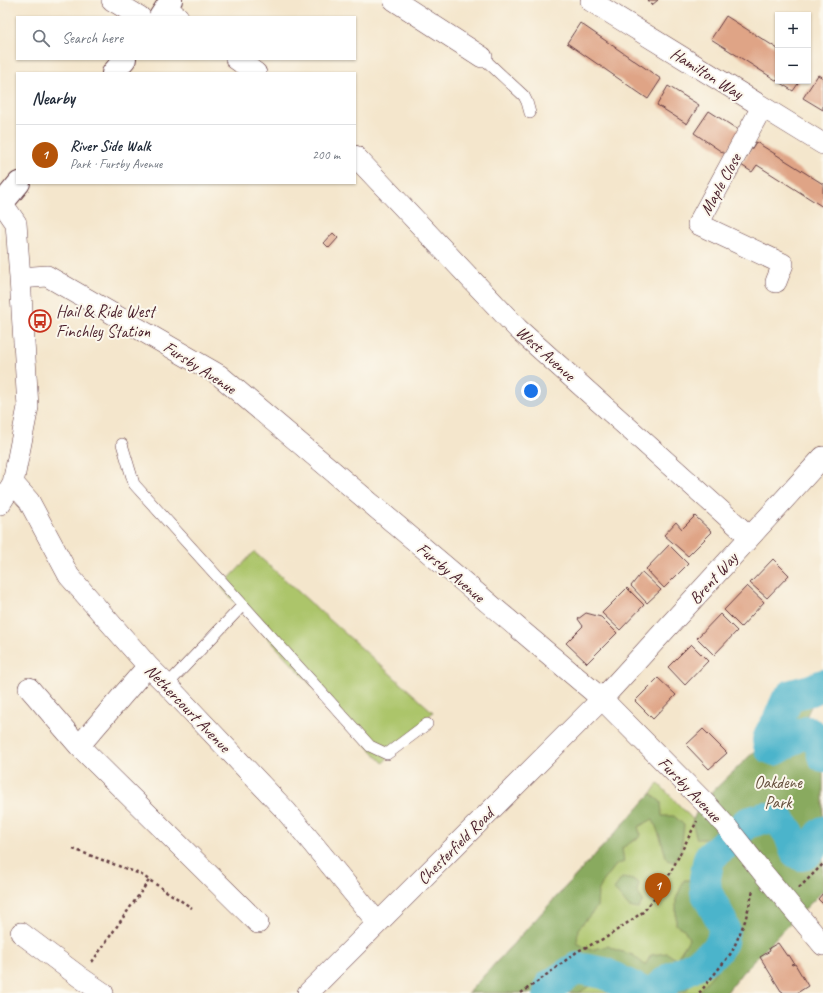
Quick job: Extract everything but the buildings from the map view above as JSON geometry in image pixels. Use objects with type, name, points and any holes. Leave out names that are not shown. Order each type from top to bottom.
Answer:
[{"type":"street","points":[[112,0],[138,16]]},
{"type":"street","points":[[394,0],[482,57]]},
{"type":"street","name":"Hamilton Way","points":[[591,1],[823,144]]},
{"type":"street","points":[[114,72],[124,60]]},
{"type":"street","points":[[237,60],[255,72]]},
{"type":"street","name":"Maple Close","points":[[762,107],[698,224],[783,264],[776,282]]},
{"type":"street","name":"West Avenue","points":[[356,157],[518,329],[750,537]]},
{"type":"street","points":[[0,504],[12,483],[28,407],[16,222],[1,204],[18,184]]},
{"type":"street","name":"Fursby Avenue","points":[[20,278],[47,276],[219,375],[602,700],[708,806],[823,945]]},
{"type":"street","name":"Brent Way","points":[[602,700],[823,457]]},
{"type":"street","name":"Nethercourt Avenue","points":[[12,483],[29,501],[69,576],[148,666],[167,684],[286,811],[378,923]]},
{"type":"street","points":[[79,746],[148,666]]},
{"type":"street","points":[[29,688],[79,746],[258,924]]},
{"type":"street","name":"Chesterfield Road","points":[[308,993],[602,700]]},
{"type":"street","points":[[21,933],[81,978],[104,993]]},
{"type":"lane","points":[[482,57],[524,96],[530,113]]},
{"type":"lane","points":[[122,444],[134,484],[370,746],[387,754],[426,724]]},
{"type":"lane","points":[[167,684],[243,605]]},
{"type":"path","points":[[521,993],[578,951],[607,937],[643,912],[660,891],[696,822],[708,806]]},
{"type":"path","points":[[73,849],[140,874],[150,879],[192,908]]},
{"type":"path","points":[[786,900],[823,864]]},
{"type":"path","points":[[699,993],[732,952],[745,921],[755,885],[764,874]]},
{"type":"path","points":[[81,978],[150,879]]},
{"type":"green space","points":[[254,552],[433,712],[383,763],[221,587]]},
{"type":"green space","name":"Oakdene Park","points":[[823,679],[823,691],[817,693],[807,715],[816,731],[823,738],[823,891],[741,974],[726,993],[697,993],[716,971],[718,958],[694,972],[688,988],[682,993],[610,993],[595,982],[579,993],[468,993],[651,794],[661,802],[662,816],[674,816],[684,825],[681,851],[674,862],[667,860],[653,819],[638,827],[641,836],[622,848],[624,862],[616,865],[603,882],[598,892],[597,907],[578,929],[577,943],[590,950],[608,946],[633,955],[645,965],[651,955],[667,953],[676,959],[689,939],[684,929],[676,925],[676,899],[684,880],[696,880],[713,844],[708,839],[697,839],[692,822],[699,807],[710,794],[763,743],[762,731],[773,719],[779,697],[782,693],[786,691],[809,688]]},
{"type":"green space","points":[[658,783],[725,853],[741,974],[726,993],[468,993],[651,794]]},
{"type":"green space","points":[[622,878],[634,880],[639,883],[637,892],[643,901],[638,909],[629,907],[614,889]]},
{"type":"waterway","points":[[823,685],[792,695],[787,700],[768,740],[770,748],[775,750],[799,735],[807,732],[814,736],[821,748],[823,756]]},
{"type":"waterway","points":[[652,993],[671,978],[699,963],[715,952],[722,942],[724,929],[720,918],[706,892],[705,878],[709,858],[747,823],[764,818],[779,820],[789,833],[796,852],[801,855],[806,854],[823,832]]},
{"type":"waterway","points":[[549,993],[551,985],[577,968],[604,973],[644,993]]},
{"type":"place","name":"Hail & Ride West Finchley Station","points":[[40,321]]},
{"type":"place","name":"River Side Walk","points":[[658,906]]}]
